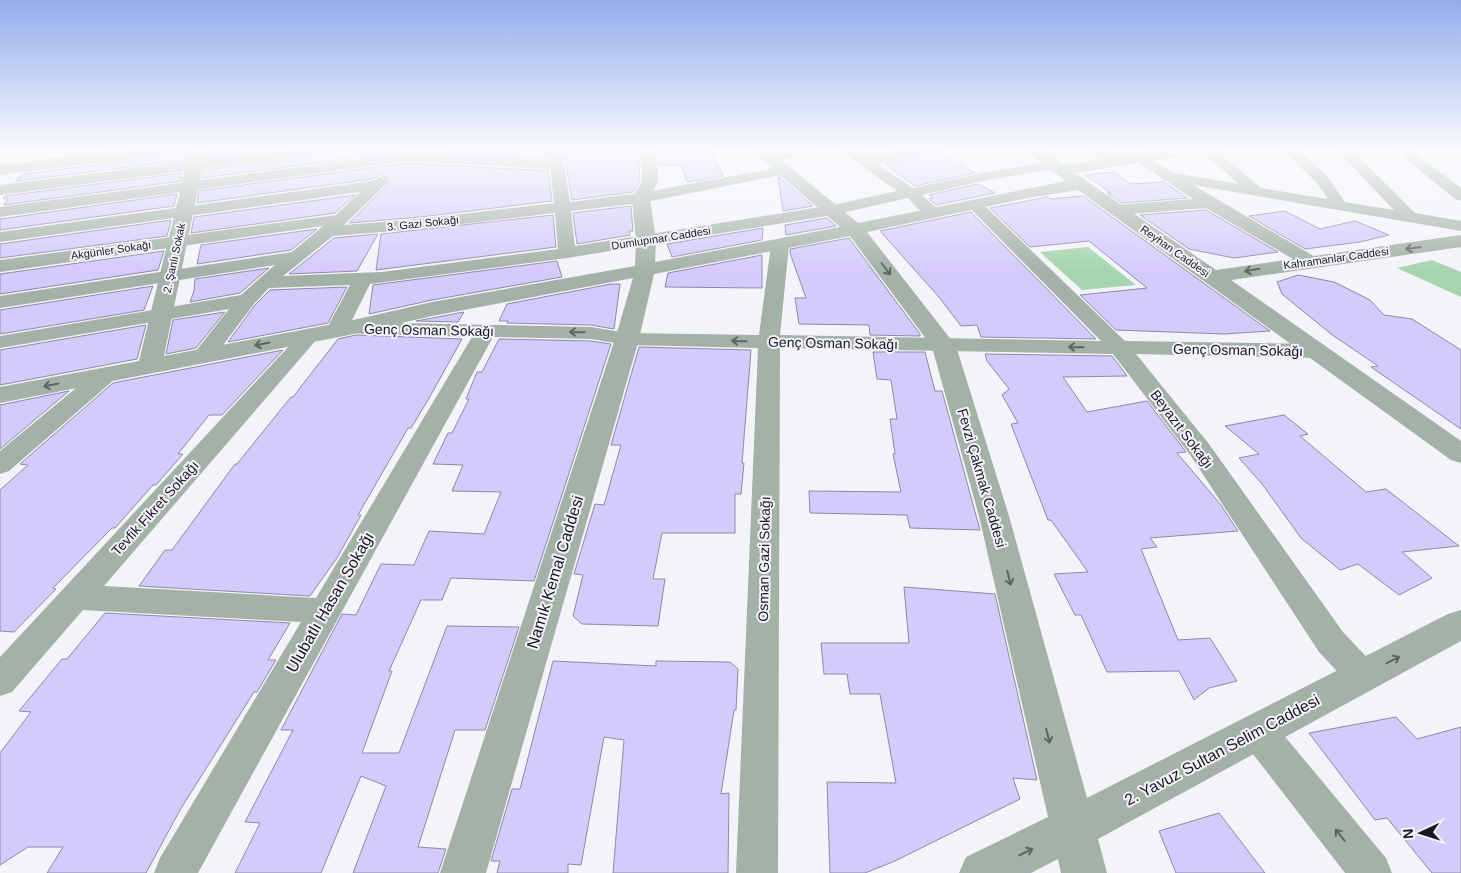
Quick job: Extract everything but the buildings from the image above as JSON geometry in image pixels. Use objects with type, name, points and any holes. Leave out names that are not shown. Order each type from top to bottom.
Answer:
[{"type":"street","points":[[0,212],[161,191]]},
{"type":"street","name":"2. Şanlı Sokak","points":[[150,366],[188,191]]},
{"type":"street","points":[[0,238],[337,191]]},
{"type":"street","points":[[203,356],[247,300],[328,231],[371,191]]},
{"type":"street","points":[[562,191],[567,253]]},
{"type":"street","points":[[645,191],[641,198],[646,256]]},
{"type":"street","name":"3. Gazi Sokağı","points":[[328,231],[420,224],[564,208],[641,198],[678,191]]},
{"type":"street","name":"Fevzi Çakmak Caddesi","points":[[810,191],[856,230],[944,346],[994,516],[1071,829],[1084,873]]},
{"type":"street","points":[[907,191],[934,213]]},
{"type":"street","name":"Dumlupınar Caddesi","points":[[264,284],[363,279],[567,253],[646,256],[833,210],[925,191]]},
{"type":"street","points":[[0,395],[332,331],[432,309],[646,256],[780,246],[1047,191]]},
{"type":"street","name":"Reyhan Caddesi","points":[[1091,191],[1461,454]]},
{"type":"street","points":[[1192,191],[1311,262]]},
{"type":"street","points":[[1259,191],[1461,226]]},
{"type":"street","points":[[1330,191],[1339,204]]},
{"type":"street","points":[[1384,191],[1408,216]]},
{"type":"street","points":[[1118,210],[1210,203]]},
{"type":"street","name":"Beyazıt Sokağı","points":[[975,205],[1119,347],[1200,450],[1331,642],[1362,676]]},
{"type":"street","name":"Akgünler Sokağı","points":[[0,266],[341,219]]},
{"type":"street","name":"Kahramanlar Caddesi","points":[[1211,276],[1461,242]]},
{"type":"street","name":"Osman Gazi Sokağı","points":[[757,873],[769,342],[780,246]]},
{"type":"street","points":[[0,302],[298,256]]},
{"type":"street","name":"Namık Kemal Caddesi","points":[[463,873],[627,339],[646,256]]},
{"type":"street","name":"Tevfik Fikret Sokağı","points":[[0,681],[75,597],[332,331],[363,279]]},
{"type":"street","points":[[0,342],[247,300]]},
{"type":"street","name":"Genç Osman Sokağı","points":[[332,331],[591,333],[627,339],[1317,351]]},
{"type":"street","name":"Ulubatlı Hasan Sokağı","points":[[175,873],[486,331]]},
{"type":"street","points":[[0,465],[107,374]]},
{"type":"street","points":[[75,597],[325,611]]},
{"type":"street","name":"2. Yavuz Sultan Selim Caddesi","points":[[982,873],[1259,733],[1362,676],[1456,633]]},
{"type":"street","points":[[1259,733],[1371,873]]},
{"type":"green space","points":[[1088,247],[1136,285],[1082,290],[1040,252]]},
{"type":"green space","points":[[1432,260],[1461,272],[1461,297],[1397,268]]}]
